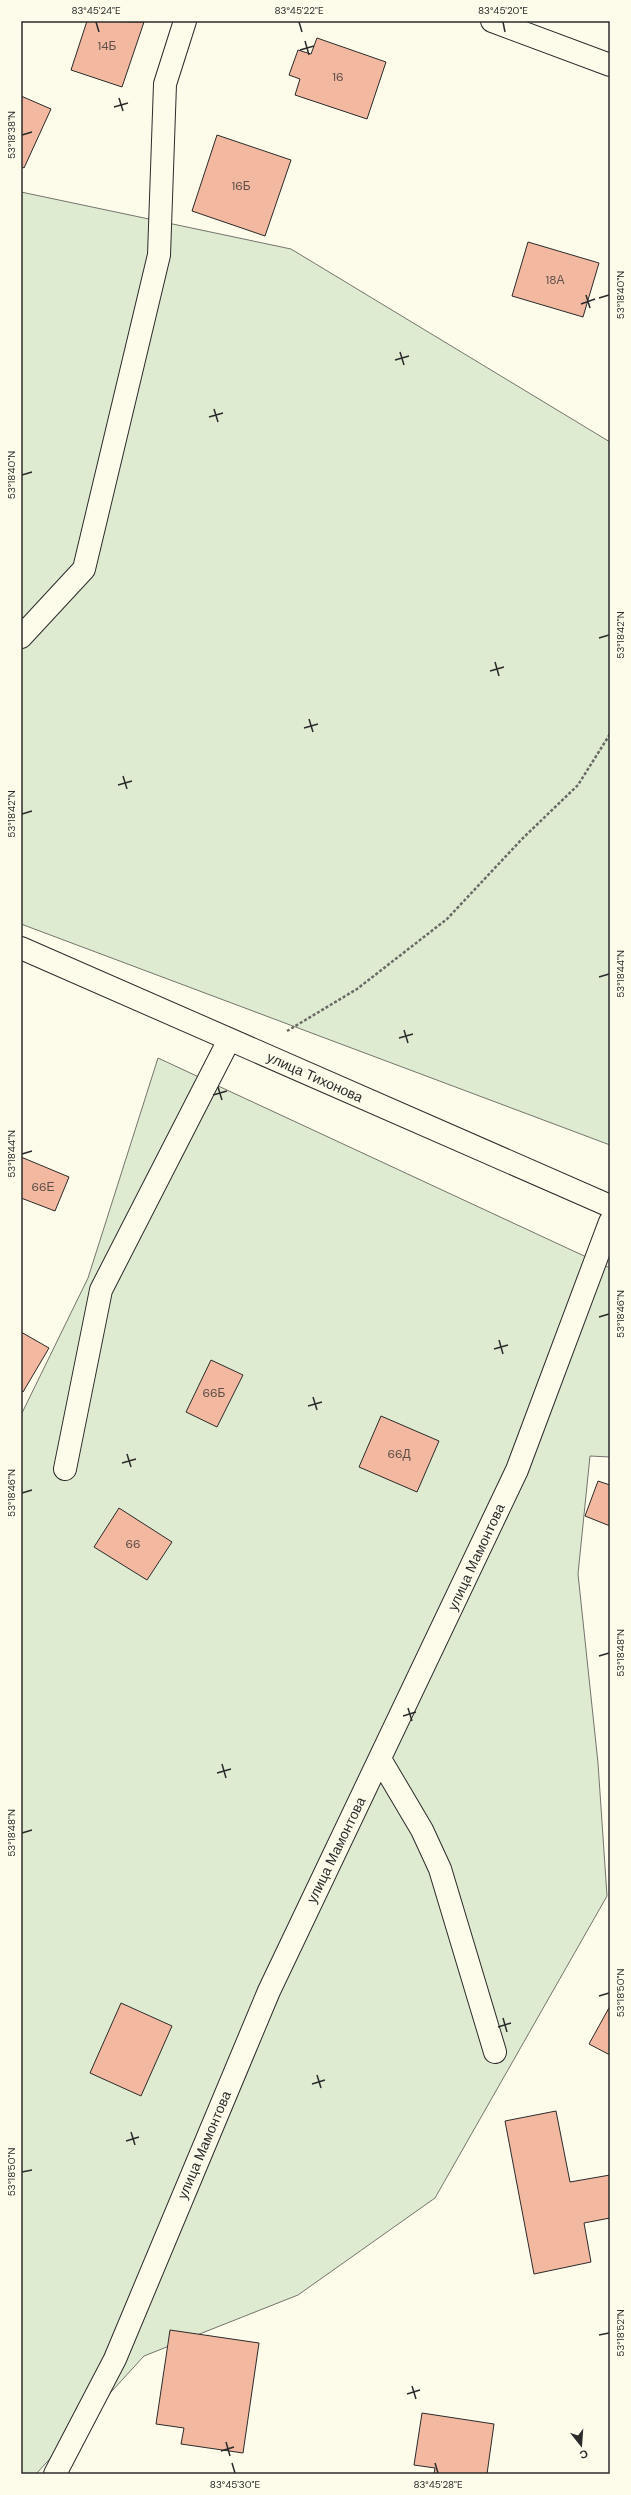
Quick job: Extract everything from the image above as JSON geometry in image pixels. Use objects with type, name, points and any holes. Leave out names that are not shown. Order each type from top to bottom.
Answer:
[{"type":"street","points":[[21,637],[84,569],[159,255],[164,84],[185,21]]},
{"type":"street","points":[[492,21],[610,65]]},
{"type":"street","name":"улица Тихонова","points":[[21,948],[610,1206]]},
{"type":"street","points":[[65,1469],[101,1290],[229,1040]]},
{"type":"street","name":"улица Мамонтова","points":[[55,2474],[115,2359],[269,1991],[517,1470],[610,1222]]},
{"type":"street","points":[[380,1759],[422,1830],[440,1869],[495,2052]]},
{"type":"path","points":[[251,1049],[301,1024],[356,989],[447,919],[522,840],[578,785],[610,734]]},
{"type":"green space","points":[[21,192],[291,249],[610,442],[610,1145],[21,924]]},
{"type":"green space","points":[[158,1058],[610,1268],[610,1457],[590,1456],[578,1574],[598,1763],[607,1896],[435,2198],[298,2295],[144,2356],[36,2474],[21,2474],[21,1415],[88,1278]]},
{"type":"building","points":[[87,21],[144,22],[122,87],[71,70]]},
{"type":"building","points":[[317,38],[386,62],[367,119],[295,95],[300,79],[289,75],[298,50],[311,54]]},
{"type":"building","points":[[21,96],[51,109],[24,168],[21,166]]},
{"type":"building","points":[[217,135],[291,160],[265,236],[192,211]]},
{"type":"building","points":[[528,242],[599,263],[583,317],[512,296]]},
{"type":"building","points":[[21,1157],[69,1177],[55,1211],[21,1198]]},
{"type":"building","points":[[21,1332],[49,1348],[23,1392],[21,1390]]},
{"type":"building","points":[[211,1360],[243,1375],[217,1427],[186,1412]]},
{"type":"building","points":[[381,1416],[439,1441],[417,1492],[359,1467]]},
{"type":"building","points":[[598,1481],[610,1485],[610,1526],[585,1516]]},
{"type":"building","points":[[119,1508],[172,1542],[147,1580],[94,1547]]},
{"type":"building","points":[[121,2003],[172,2026],[141,2096],[90,2073]]},
{"type":"building","points":[[610,2006],[610,2055],[589,2044]]},
{"type":"building","points":[[556,2111],[570,2182],[610,2175],[610,2218],[584,2223],[591,2262],[534,2274],[505,2121]]},
{"type":"building","points":[[170,2330],[259,2343],[243,2453],[181,2444],[184,2428],[156,2424]]},
{"type":"building","points":[[422,2413],[494,2424],[487,2474],[434,2474],[435,2468],[414,2465]]}]
